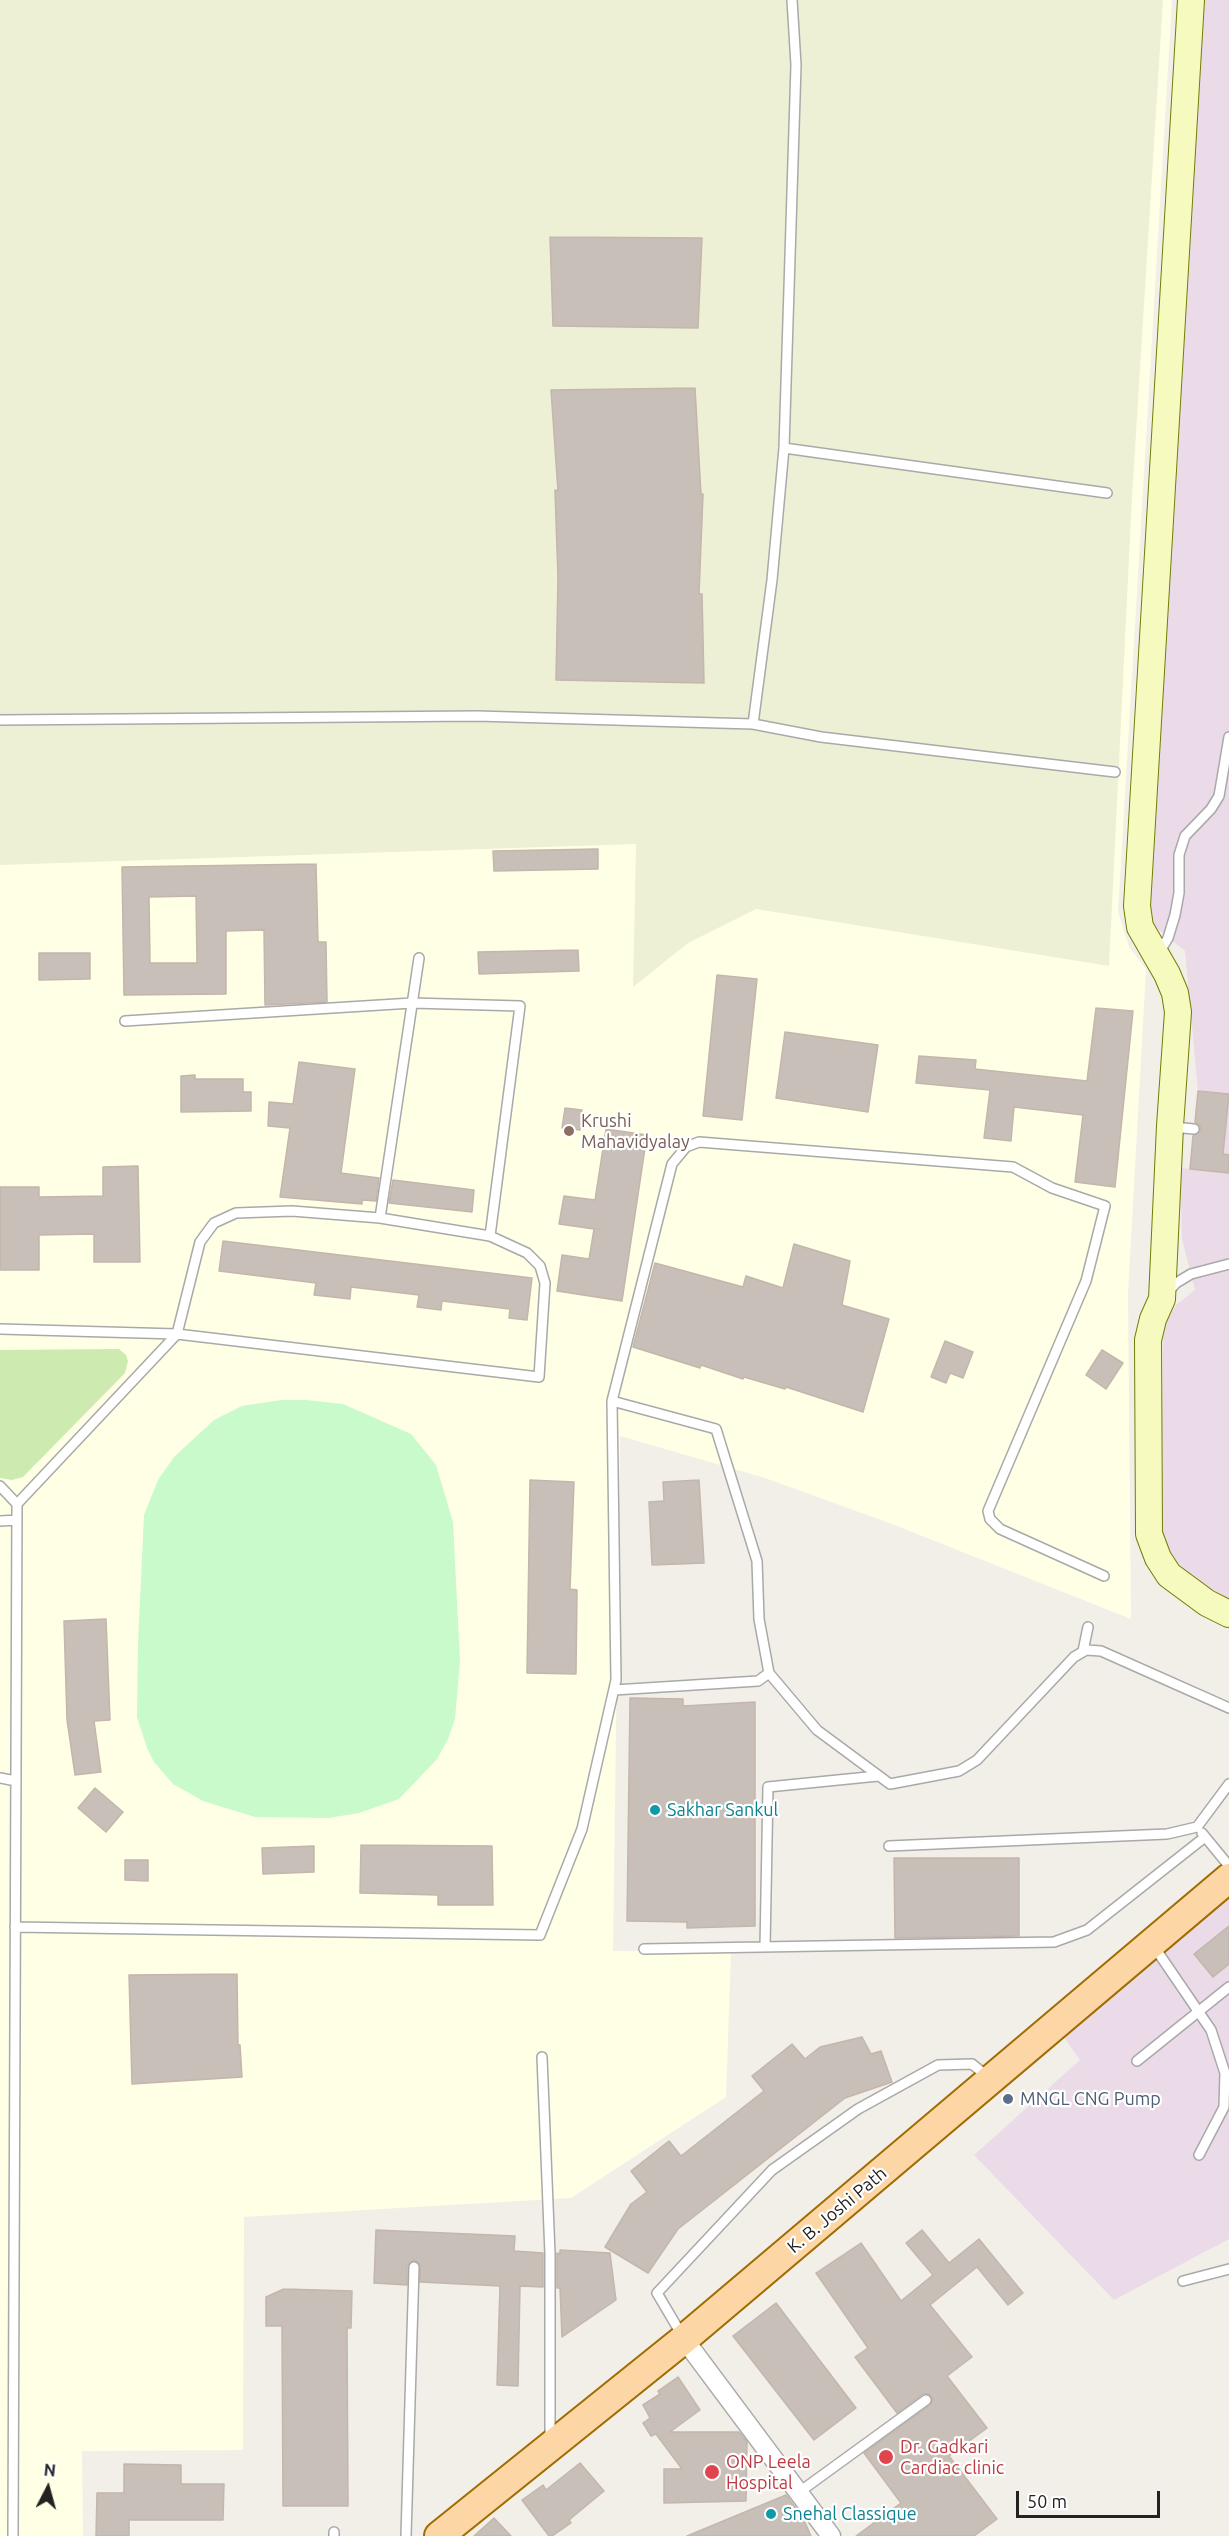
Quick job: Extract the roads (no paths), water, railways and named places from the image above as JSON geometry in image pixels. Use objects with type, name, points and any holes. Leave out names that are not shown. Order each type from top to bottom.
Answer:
[{"type":"main road","points":[[1191,0],[1137,906],[1140,927],[1167,974],[1175,993],[1178,1012],[1182,1127],[1162,1299],[1153,1319],[1148,1340],[1149,1534],[1158,1558],[1169,1575],[1207,1603],[1229,1614]]},
{"type":"main road","name":"K. B. Joshi Path","points":[[439,2536],[684,2339],[1229,1878]]},
{"type":"street","points":[[684,2339],[831,2536]]},
{"type":"lane","points":[[753,724],[772,580],[784,448],[796,65],[792,0]]},
{"type":"lane","points":[[784,448],[1107,493]]},
{"type":"lane","points":[[0,720],[477,716],[753,724],[821,737],[1115,772]]},
{"type":"lane","points":[[1156,957],[1168,938],[1175,915],[1179,893],[1179,855],[1185,836],[1211,809],[1219,796],[1229,737]]},
{"type":"lane","points":[[1219,796],[1229,796]]},
{"type":"lane","points":[[380,1218],[419,958]]},
{"type":"lane","points":[[125,1021],[412,1003],[520,1006],[490,1236]]},
{"type":"lane","points":[[15,1927],[540,1935],[582,1829],[616,1680],[612,1401],[672,1164],[686,1147],[699,1142],[1013,1167],[1052,1188],[1105,1206],[1086,1281],[990,1504],[990,1519],[1000,1529],[1104,1576]]},
{"type":"lane","points":[[0,1329],[177,1334],[539,1377],[545,1283],[540,1266],[527,1253],[490,1236],[380,1218],[281,1211],[236,1213],[214,1223],[200,1242],[177,1334],[17,1504],[13,2536]]},
{"type":"lane","points":[[1162,1299],[1176,1283],[1191,1274],[1229,1264]]},
{"type":"lane","points":[[612,1401],[716,1429],[758,1561],[759,1619],[770,1674],[817,1730],[890,1784],[959,1771],[977,1760],[1074,1657],[1083,1652],[1101,1651],[1229,1708]]},
{"type":"lane","points":[[0,1486],[17,1504]]},
{"type":"lane","points":[[0,1521],[17,1520]]},
{"type":"lane","points":[[1083,1652],[1088,1627]]},
{"type":"lane","points":[[614,1690],[758,1681],[770,1674]]},
{"type":"lane","points":[[765,1947],[768,1787],[878,1776]]},
{"type":"lane","points":[[0,1778],[16,1781]]},
{"type":"lane","points":[[889,1846],[1167,1834],[1197,1827],[1229,1784]]},
{"type":"lane","points":[[1197,1827],[1229,1866]]},
{"type":"lane","points":[[644,1949],[1054,1942],[1086,1930],[1205,1837]]},
{"type":"lane","points":[[1152,1943],[1211,2030],[1225,2073],[1224,2107],[1199,2155]]},
{"type":"lane","points":[[1137,2061],[1229,1987]]},
{"type":"lane","points":[[542,2057],[549,2243],[550,2447]]},
{"type":"lane","points":[[684,2339],[657,2293],[772,2170],[858,2109],[938,2065],[972,2064],[991,2080]]},
{"type":"lane","points":[[406,2536],[414,2267]]},
{"type":"lane","points":[[1183,2281],[1229,2269]]},
{"type":"lane","points":[[798,2493],[926,2400]]},
{"type":"place","name":"Krushi Mahavidyalay","points":[[569,1131]]},
{"type":"place","name":"Sakhar Sankul","points":[[655,1810]]},
{"type":"place","name":"MNGL CNG Pump","points":[[1008,2099]]},
{"type":"place","name":"Dr. Gadkari Cardiac clinic","points":[[886,2457]]},
{"type":"place","name":"ONP Leela Hospital","points":[[712,2472]]},
{"type":"place","name":"Snehal Classique","points":[[771,2514]]}]
